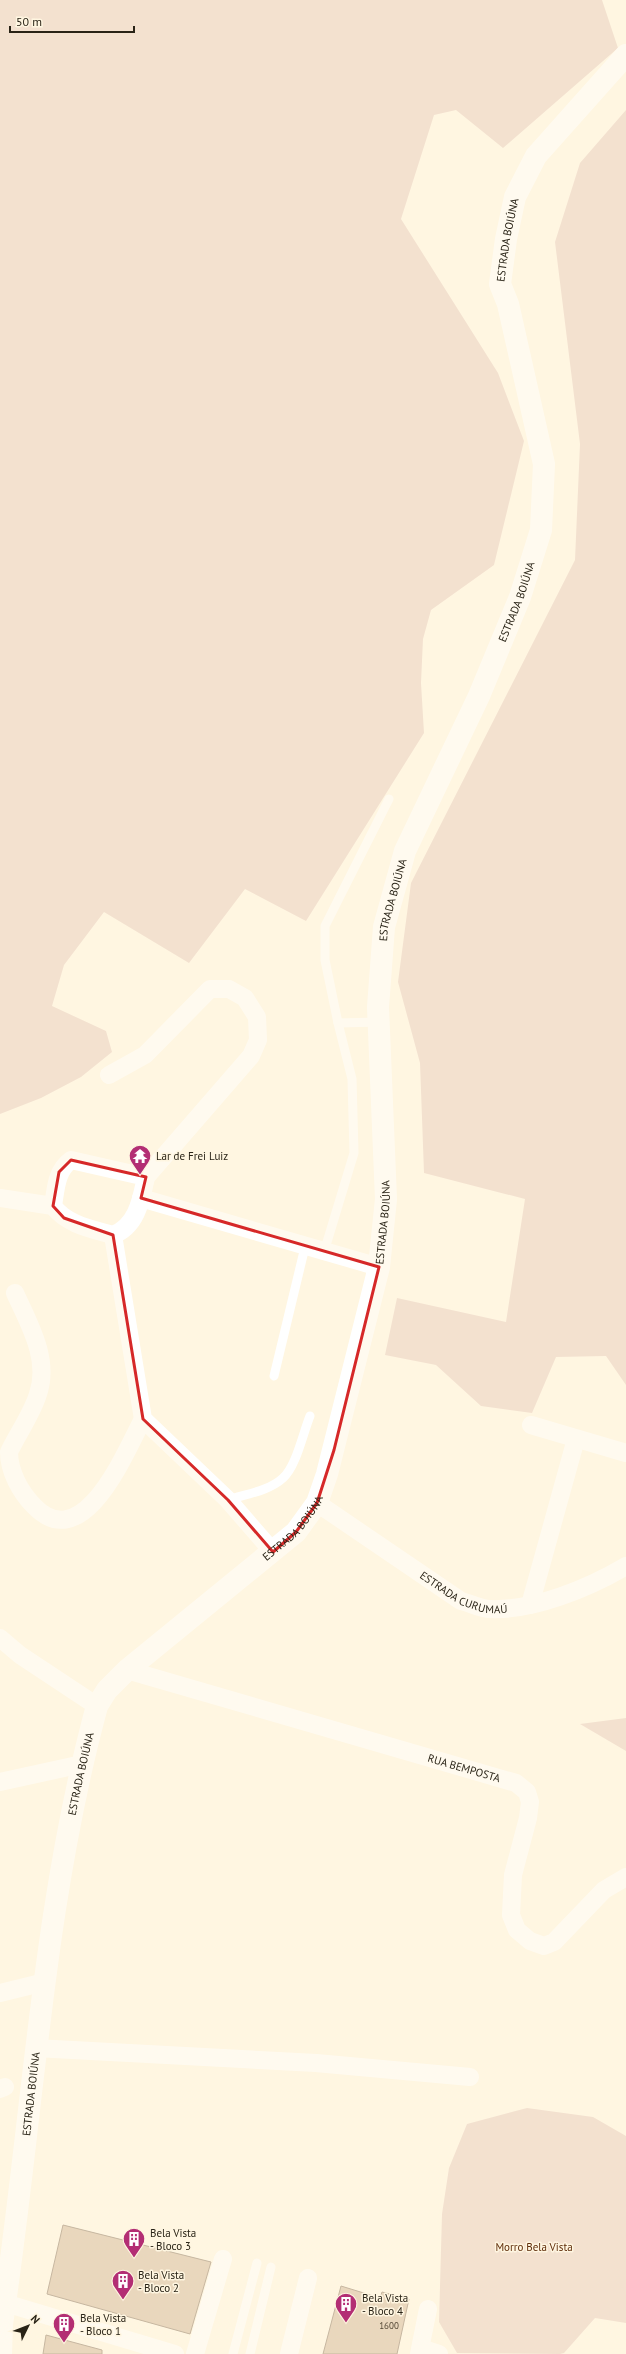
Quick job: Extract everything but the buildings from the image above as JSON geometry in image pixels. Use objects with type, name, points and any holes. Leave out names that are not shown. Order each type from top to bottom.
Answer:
[{"type":"street","name":"ESTRADA BOIÚNA","points":[[1,2354],[1,2324],[5,2303],[35,2048],[69,1826],[82,1764],[97,1706],[107,1690],[127,1670],[296,1532],[317,1503],[328,1474],[379,1267],[386,1199],[378,1022],[384,927],[405,851],[479,696],[520,597],[541,530],[544,464],[508,304],[500,284],[506,239],[515,197],[536,156],[626,54]]},
{"type":"street","points":[[0,1198],[53,1206],[64,1218],[113,1235],[126,1230],[134,1218],[146,1177],[251,1056],[258,1040],[257,1017],[245,998],[229,989],[210,989],[144,1055],[109,1075]]},
{"type":"street","points":[[53,1206],[59,1172],[63,1166],[71,1160],[146,1177]]},
{"type":"street","points":[[141,1198],[305,1247],[379,1267]]},
{"type":"street","points":[[15,1293],[38,1347],[42,1366],[38,1394],[9,1452],[9,1461],[22,1494],[41,1514],[57,1520],[72,1519],[95,1503],[115,1472],[143,1419],[113,1235]]},
{"type":"street","points":[[143,1419],[228,1500],[273,1552]]},
{"type":"street","points":[[531,1425],[626,1453]]},
{"type":"street","points":[[530,1605],[576,1439]]},
{"type":"street","name":"ESTRADA CURUMAÚ","points":[[317,1503],[461,1600],[488,1609],[513,1609],[548,1600],[611,1575],[626,1566]]},
{"type":"street","points":[[0,1638],[20,1655],[97,1706]]},
{"type":"street","name":"RUA BEMPOSTA","points":[[127,1670],[516,1783],[527,1792],[530,1802],[528,1818],[513,1875],[511,1915],[517,1930],[530,1941],[544,1946],[554,1942],[604,1890],[626,1877]]},
{"type":"street","points":[[0,1782],[82,1764]]},
{"type":"street","points":[[0,1993],[45,1982]]},
{"type":"street","points":[[35,2048],[316,2063],[470,2077]]},
{"type":"street","points":[[195,2354],[223,2259]]},
{"type":"street","points":[[289,2354],[308,2278]]},
{"type":"street","points":[[5,2303],[175,2354]]},
{"type":"street","points":[[428,2309],[420,2351],[439,2354]]},
{"type":"lane","points":[[324,1252],[354,1153],[352,1079],[338,1023],[326,960],[325,926],[389,799]]},
{"type":"lane","points":[[338,1023],[378,1022]]},
{"type":"lane","points":[[274,1376],[305,1247]]},
{"type":"lane","points":[[228,1500],[269,1487],[283,1478],[290,1468],[310,1416]]},
{"type":"lane","points":[[233,2354],[257,2263]]},
{"type":"lane","points":[[250,2354],[271,2266]]},
{"type":"highlighted area","points":[[71,1160],[146,1177],[141,1198],[379,1267],[334,1450],[317,1503],[296,1532],[273,1552],[228,1500],[143,1419],[113,1235],[64,1218],[53,1206],[59,1172]]},
{"type":"green space","points":[[0,0],[602,0],[618,48],[503,148],[456,110],[434,115],[401,219],[498,373],[524,441],[494,565],[431,610],[423,639],[421,683],[424,733],[306,921],[245,889],[189,963],[104,912],[64,965],[52,1006],[106,1031],[112,1052],[81,1077],[41,1098],[0,1114]]},
{"type":"green space","points":[[626,110],[626,1385],[606,1356],[556,1357],[532,1413],[481,1406],[436,1365],[385,1355],[397,1298],[506,1322],[525,1199],[424,1173],[420,1063],[398,982],[411,883],[575,560],[580,444],[555,242],[580,163]]},
{"type":"green space","points":[[626,1718],[626,1751],[580,1724]]},
{"type":"green space","name":"Morro Bela Vista","points":[[527,2108],[593,2117],[626,2136],[626,2323],[595,2318],[564,2353],[560,2354],[457,2353],[439,2322],[442,2214],[449,2168],[467,2124]]},
{"type":"place","name":"Lar de Frei Luiz","points":[[140,1176]]},
{"type":"place","name":"Bela Vista - Bloco 3","points":[[134,2258]]},
{"type":"place","name":"Bela Vista - Bloco 2","points":[[123,2300]]},
{"type":"place","name":"Bela Vista - Bloco 4","points":[[346,2324]]},
{"type":"place","name":"Bela Vista - Bloco 1","points":[[64,2344]]}]
